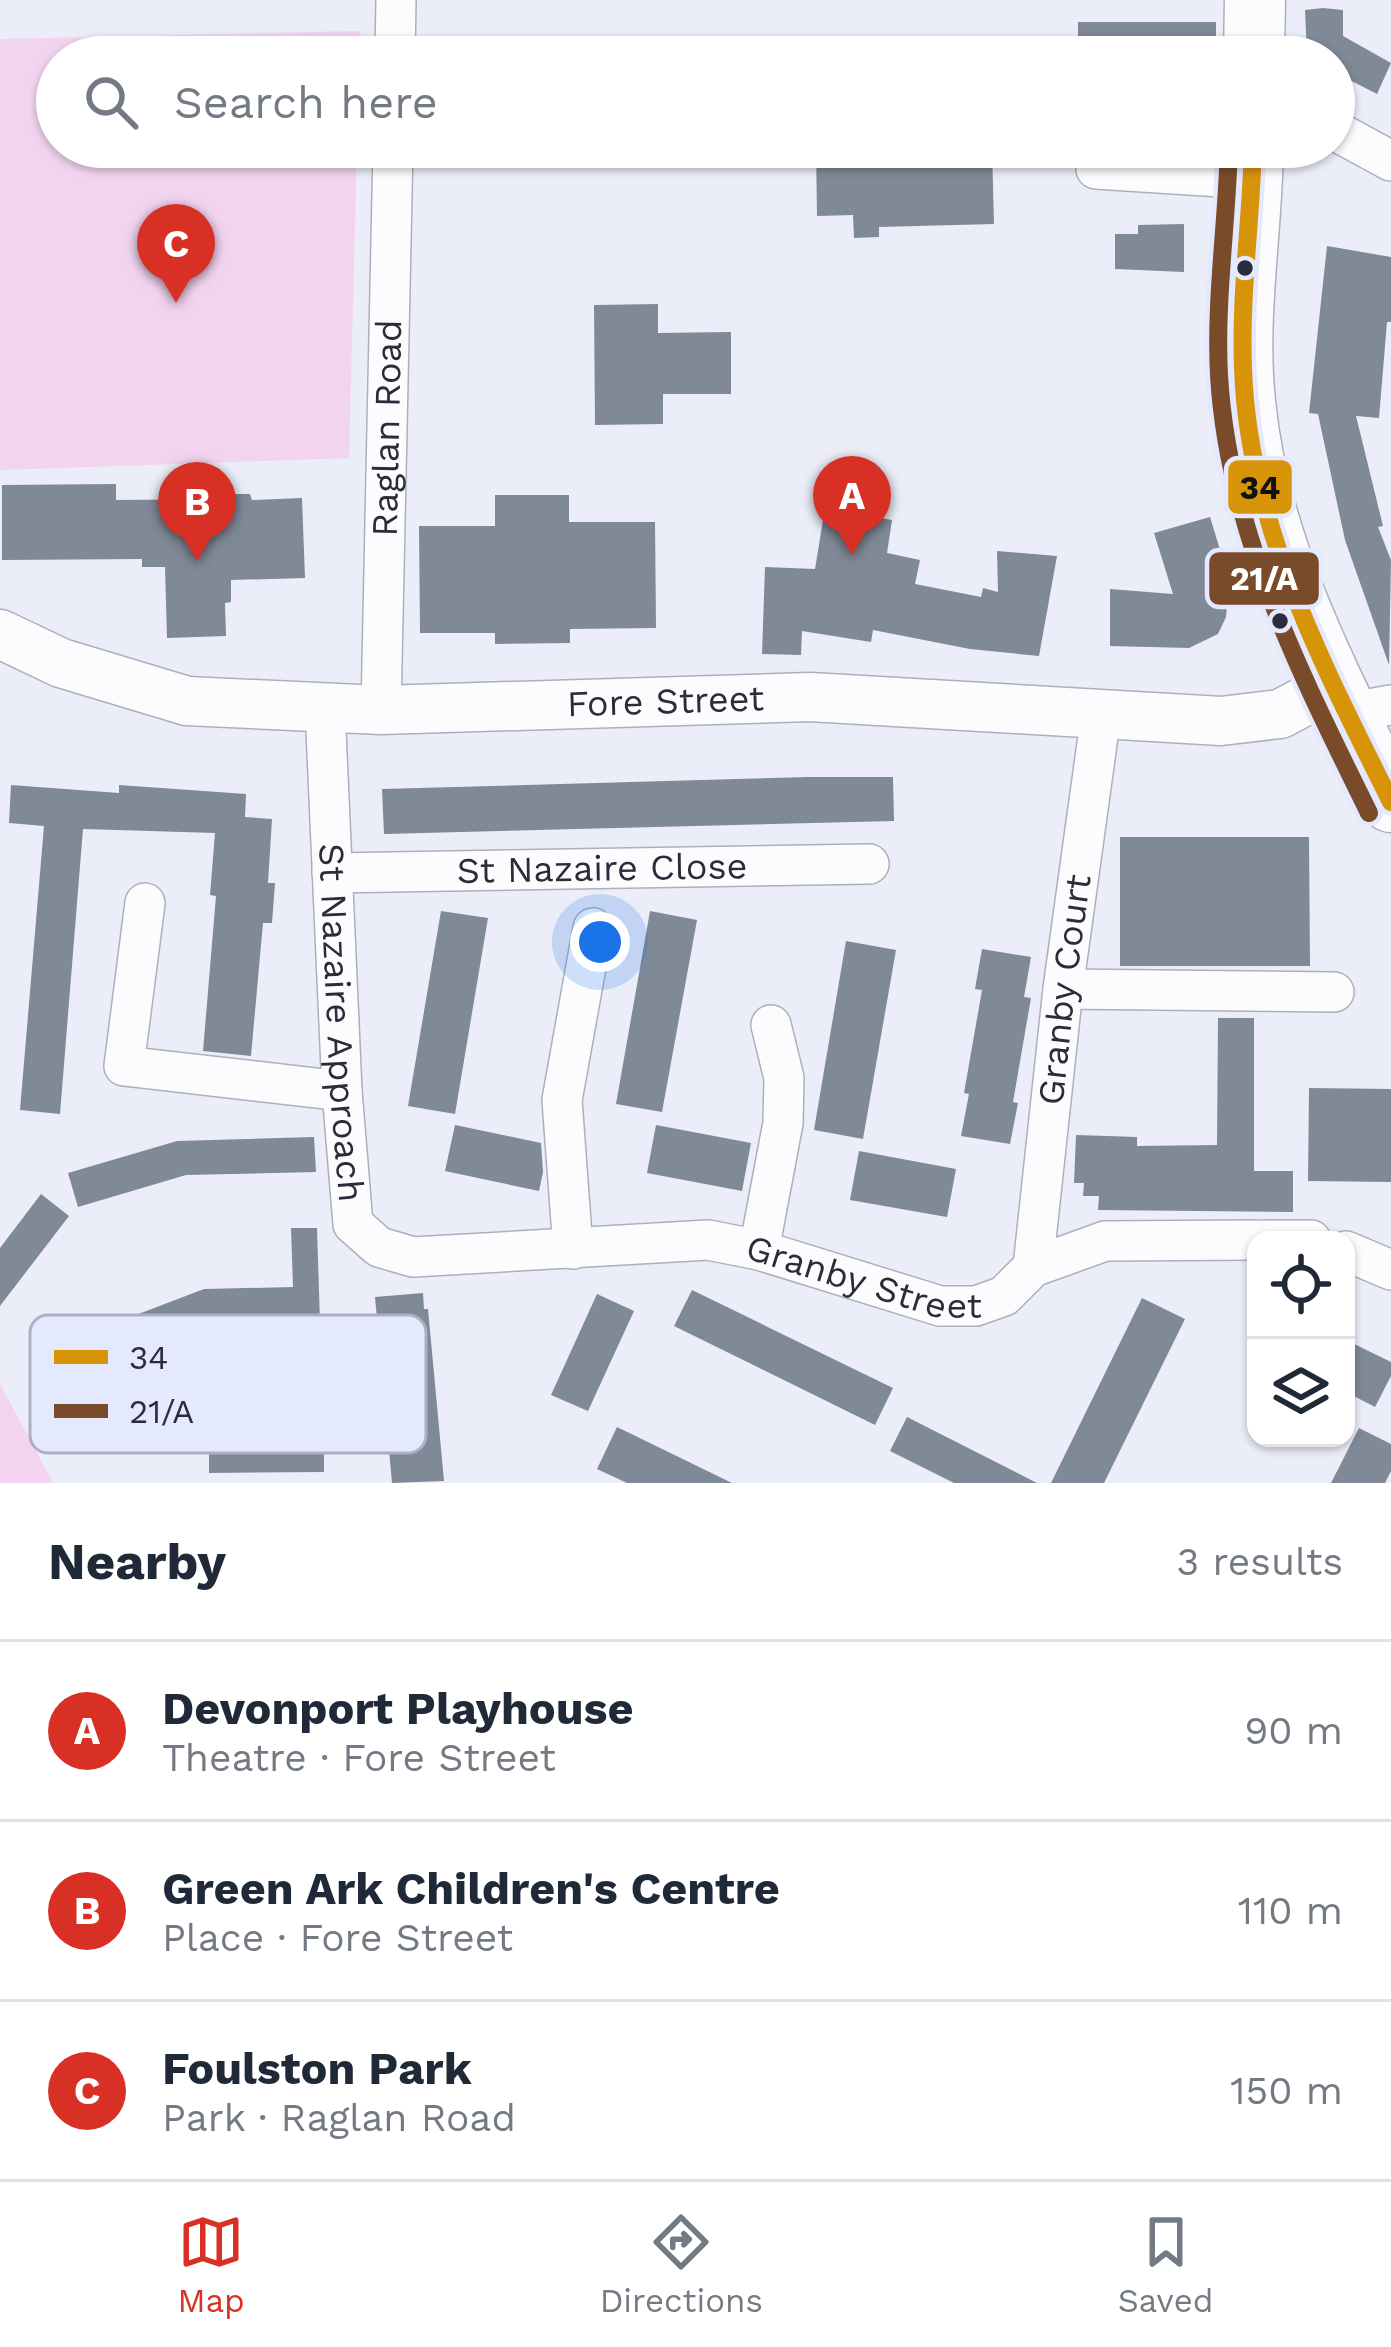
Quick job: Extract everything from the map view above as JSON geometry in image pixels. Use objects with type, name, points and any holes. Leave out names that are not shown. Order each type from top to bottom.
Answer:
[{"type":"main road","points":[[1254,36],[1255,0]]},
{"type":"main road","points":[[1253,168],[1242,340],[1245,402],[1266,518],[1357,701],[1368,761],[1391,802]]},
{"type":"street","points":[[395,36],[396,0]]},
{"type":"street","points":[[1355,141],[1391,161]]},
{"type":"street","name":"Raglan Road","points":[[382,710],[393,168]]},
{"type":"street","points":[[1096,169],[1122,168]]},
{"type":"street","name":"Fore Street","points":[[0,634],[61,663],[187,701],[325,708],[809,697],[1221,721],[1357,701]]},
{"type":"street","name":"St Nazaire Approach","points":[[325,708],[342,1090],[353,1224],[379,1246],[413,1256],[457,1256]]},
{"type":"street","name":"Granby Court","points":[[1033,1268],[1063,989],[1101,715]]},
{"type":"street","name":"St Nazaire Close","points":[[332,873],[869,864]]},
{"type":"street","points":[[145,903],[124,1066],[342,1090]]},
{"type":"street","points":[[573,1249],[562,1100],[593,928]]},
{"type":"street","points":[[1063,989],[1282,1009],[1334,992]]},
{"type":"street","points":[[759,1250],[783,1123],[784,1078],[771,1025]]},
{"type":"street","name":"Granby Street","points":[[457,1256],[708,1240],[759,1250],[940,1306],[976,1306],[1004,1296],[1033,1268],[1106,1240],[1247,1240]]},
{"type":"street","points":[[1355,1255],[1391,1270]]},
{"type":"shaded area","points":[[360,31],[360,36],[135,36]]},
{"type":"shaded area","points":[[36,38],[36,168],[356,168],[349,458],[0,470],[0,39]]},
{"type":"shaded area","points":[[0,1384],[30,1440],[30,1453],[37,1453],[53,1483],[0,1483]]},
{"type":"building","points":[[1305,10],[1343,10],[1343,36],[1306,36]]},
{"type":"building","points":[[1078,22],[1216,22],[1216,36],[1078,36]]},
{"type":"building","points":[[1355,43],[1391,63],[1377,94],[1355,83]]},
{"type":"building","points":[[816,168],[993,168],[994,224],[879,227],[879,237],[854,238],[853,215],[817,216]]},
{"type":"building","points":[[1184,224],[1184,272],[1115,269],[1115,234],[1138,234],[1138,225]]},
{"type":"building","points":[[1327,246],[1391,257],[1391,322],[1387,322],[1379,418],[1356,416],[1383,526],[1378,527],[1391,560],[1389,665],[1345,540],[1318,414],[1309,413]]},
{"type":"building","points":[[658,304],[658,333],[731,332],[731,394],[663,394],[663,424],[595,425],[594,305]]},
{"type":"building","points":[[116,484],[116,500],[220,499],[220,494],[250,494],[252,500],[302,498],[305,578],[231,580],[231,602],[225,603],[226,636],[167,638],[165,567],[142,567],[142,559],[2,560],[2,485]]},
{"type":"building","points":[[495,495],[569,495],[569,522],[655,522],[656,628],[570,629],[570,643],[495,644],[495,633],[420,633],[419,526],[495,526]]},
{"type":"building","points":[[825,508],[892,520],[887,553],[920,560],[915,584],[981,597],[983,588],[998,592],[997,551],[1057,556],[1039,656],[970,649],[873,630],[871,642],[802,631],[801,655],[762,654],[765,567],[815,569]]},
{"type":"building","points":[[1210,517],[1229,579],[1226,617],[1218,634],[1189,648],[1110,646],[1110,589],[1173,594],[1154,533]]},
{"type":"building","points":[[893,777],[894,821],[384,834],[382,789]]},
{"type":"building","points":[[11,785],[119,793],[119,785],[246,794],[245,817],[272,819],[268,883],[275,883],[272,923],[263,923],[251,1056],[203,1051],[216,896],[210,895],[215,833],[83,829],[60,1114],[20,1110],[44,826],[9,823]]},
{"type":"building","points":[[1120,837],[1309,837],[1310,966],[1120,966]]},
{"type":"building","points":[[441,911],[488,918],[455,1114],[408,1106]]},
{"type":"building","points":[[650,911],[697,920],[662,1112],[616,1104]]},
{"type":"building","points":[[846,941],[896,950],[863,1139],[814,1130]]},
{"type":"building","points":[[982,949],[1031,957],[1024,997],[1031,998],[1010,1144],[961,1136],[982,990],[975,989]]},
{"type":"building","points":[[1218,1018],[1254,1018],[1254,1171],[1293,1171],[1293,1212],[1098,1210],[1099,1196],[1083,1196],[1084,1183],[1074,1183],[1076,1135],[1137,1137],[1137,1146],[1217,1145]]},
{"type":"building","points":[[1309,1088],[1391,1089],[1391,1182],[1308,1181]]},
{"type":"building","points":[[455,1125],[541,1143],[539,1191],[445,1171]]},
{"type":"building","points":[[656,1125],[751,1143],[742,1191],[647,1173]]},
{"type":"building","points":[[314,1137],[316,1172],[186,1175],[78,1207],[68,1173],[177,1141]]},
{"type":"building","points":[[859,1151],[956,1169],[947,1217],[850,1200]]},
{"type":"building","points":[[41,1194],[69,1216],[0,1306],[0,1248]]},
{"type":"building","points":[[291,1228],[317,1228],[320,1315],[136,1315],[204,1289],[293,1287]]},
{"type":"building","points":[[692,1290],[893,1388],[875,1425],[674,1326]]},
{"type":"building","points":[[423,1293],[424,1309],[428,1309],[444,1481],[392,1483],[389,1453],[426,1453],[426,1315],[377,1315],[375,1297]]},
{"type":"building","points":[[597,1294],[634,1311],[588,1411],[551,1395]]},
{"type":"building","points":[[1142,1298],[1185,1319],[1104,1483],[1051,1483]]},
{"type":"building","points":[[1355,1344],[1391,1362],[1391,1376],[1375,1407],[1355,1397]]},
{"type":"building","points":[[907,1417],[1037,1483],[954,1483],[890,1451]]},
{"type":"building","points":[[617,1427],[732,1483],[627,1483],[597,1469]]},
{"type":"building","points":[[1359,1428],[1391,1444],[1391,1471],[1385,1483],[1331,1483],[1349,1447],[1355,1447]]},
{"type":"building","points":[[209,1453],[324,1453],[324,1472],[209,1473]]},
{"type":"transit line","name":"21/A","points":[[1228,168],[1218,346],[1225,433],[1237,491],[1252,546],[1294,655],[1369,813]]},
{"type":"transit line","name":"34","points":[[1252,168],[1242,341],[1248,426],[1259,482],[1293,592],[1391,802]]},
{"type":"place","name":"Foulston Park","points":[[176,303]]},
{"type":"place","name":"Devonport Playhouse","points":[[852,555]]},
{"type":"place","name":"Green Ark Children's Centre","points":[[197,561]]}]
